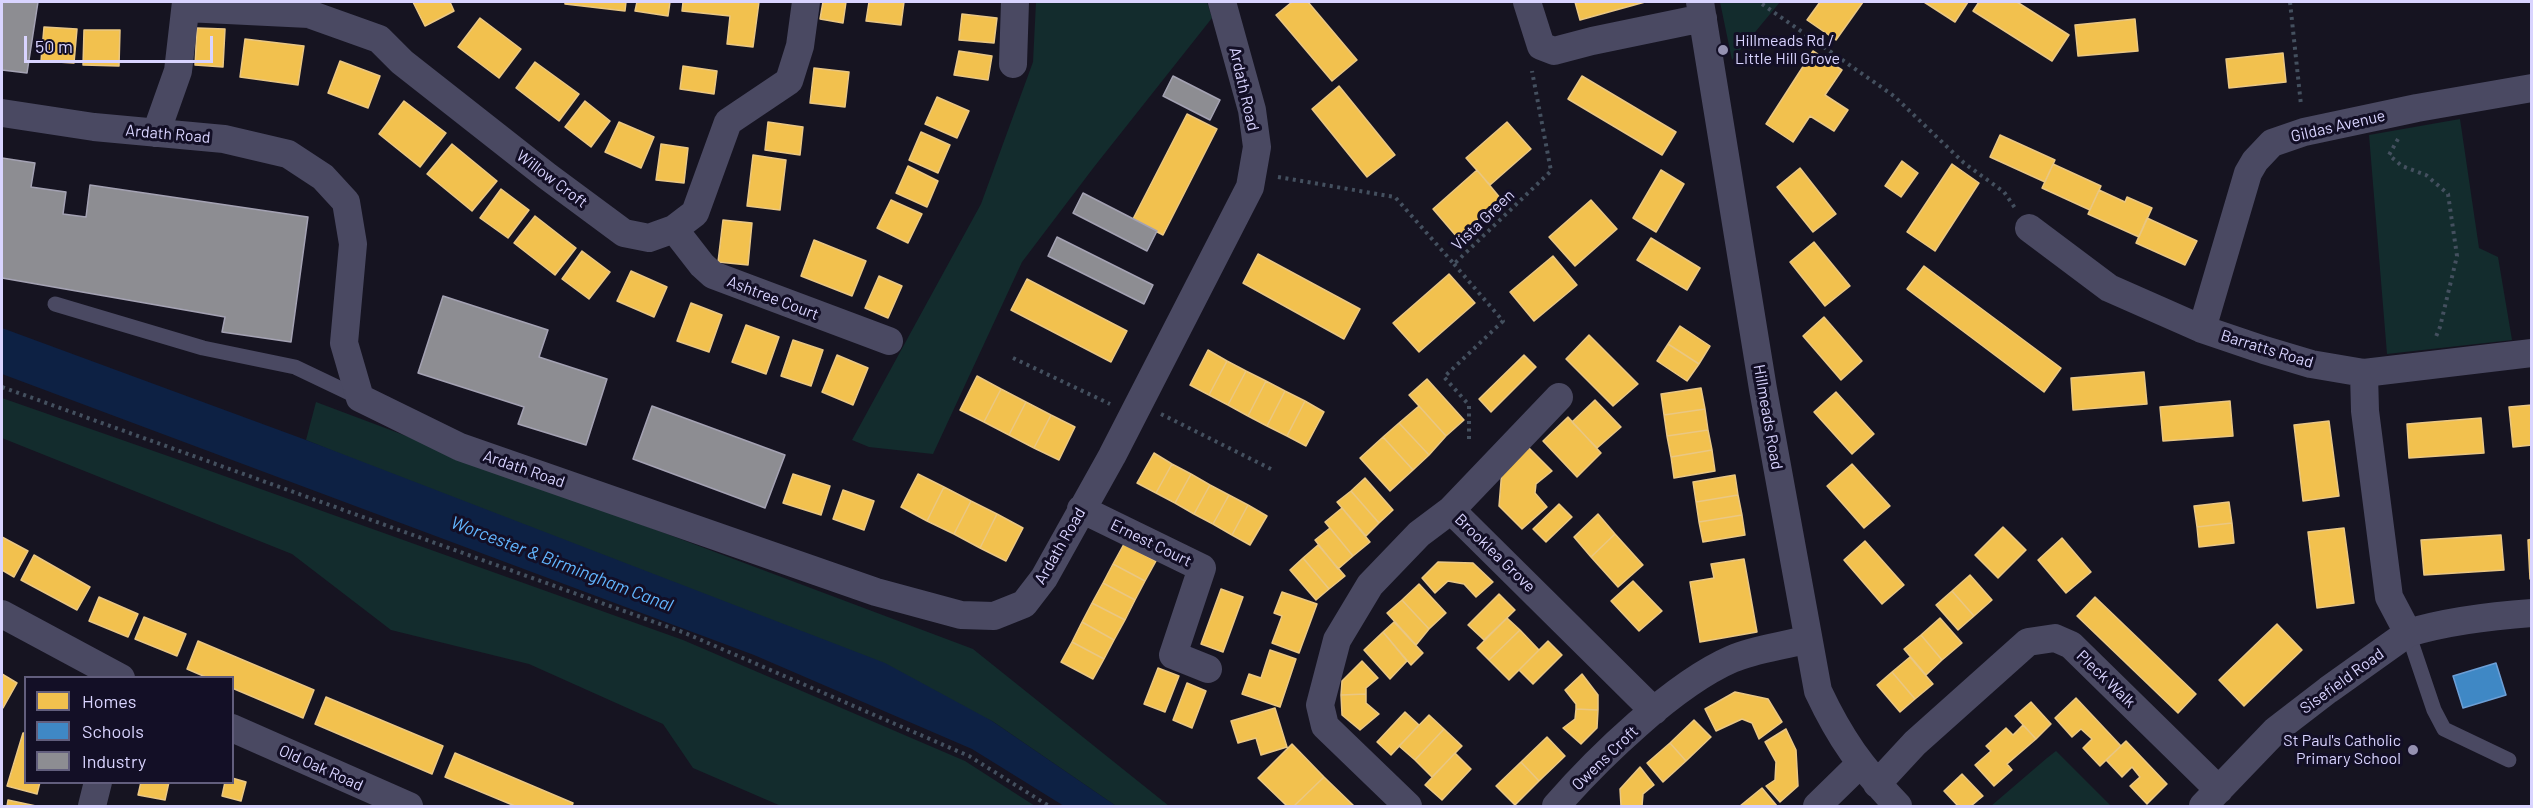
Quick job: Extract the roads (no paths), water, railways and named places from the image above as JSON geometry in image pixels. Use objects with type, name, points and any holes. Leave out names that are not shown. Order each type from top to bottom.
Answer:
[{"type":"street","name":"Willow Croft","points":[[186,5],[309,14],[379,39],[402,62],[465,112],[624,233],[649,238],[674,229],[695,213],[728,122],[789,81],[801,46],[806,2]]},
{"type":"street","points":[[1013,64],[1015,2]]},
{"type":"street","name":"Ardath Road","points":[[2,113],[94,127],[224,139],[288,154],[323,177],[346,202],[353,244],[344,342],[360,398],[460,447],[876,592],[962,615],[994,616],[1024,604],[1044,578],[1136,409],[1250,187],[1257,147],[1252,110],[1222,2]]},
{"type":"street","points":[[1527,2],[1541,46],[1554,51],[1702,10]]},
{"type":"street","points":[[156,133],[178,71],[186,5]]},
{"type":"street","name":"Hillmeads Road","points":[[1702,10],[1761,377],[1818,691],[1836,729],[1868,774],[1898,807]]},
{"type":"street","name":"Gildas Avenue","points":[[2202,329],[2248,173],[2255,161],[2272,143],[2304,132],[2417,108],[2532,88]]},
{"type":"street","name":"Barratts Road","points":[[2028,228],[2109,288],[2202,329],[2264,351],[2311,364],[2364,373],[2532,352]]},
{"type":"street","name":"Ashtree Court","points":[[674,229],[702,265],[713,275],[889,341]]},
{"type":"street","points":[[2364,373],[2365,411],[2389,597],[2408,633]]},
{"type":"street","points":[[1451,510],[1559,397]]},
{"type":"street","name":"Ernest Court","points":[[1081,509],[1202,568],[1173,655],[1208,669]]},
{"type":"street","name":"Brooklea Grove","points":[[1408,807],[1325,726],[1320,705],[1337,640],[1370,585],[1419,534],[1451,510],[1654,711]]},
{"type":"street","name":"Sisefield Road","points":[[2211,798],[2276,730],[2408,633],[2438,624],[2493,615],[2532,613]]},
{"type":"street","points":[[2,614],[117,676]]},
{"type":"street","name":"Pleck Walk","points":[[1817,807],[1915,743],[2028,642],[2055,638],[2071,645],[2211,798]]},
{"type":"street","name":"Owens Croft","points":[[1566,803],[1654,711],[1702,674],[1734,658],[1808,639]]},
{"type":"street","name":"Old Oak Road","points":[[234,729],[409,807]]},
{"type":"street","points":[[92,807],[98,784]]},
{"type":"lane","points":[[55,304],[202,348],[295,367],[360,398]]},
{"type":"lane","points":[[2408,633],[2434,710],[2444,729],[2509,760]]},
{"type":"water","name":"Worcester & Birmingham Canal","points":[[2,328],[306,440],[885,663],[992,721],[1116,806],[1064,806],[972,749],[754,655],[2,374]]},
{"type":"place","name":"Hillmeads Rd / Little Hill Grove","points":[[1723,50]]},
{"type":"place","name":"St Paul's Catholic Primary School","points":[[2413,750]]}]
